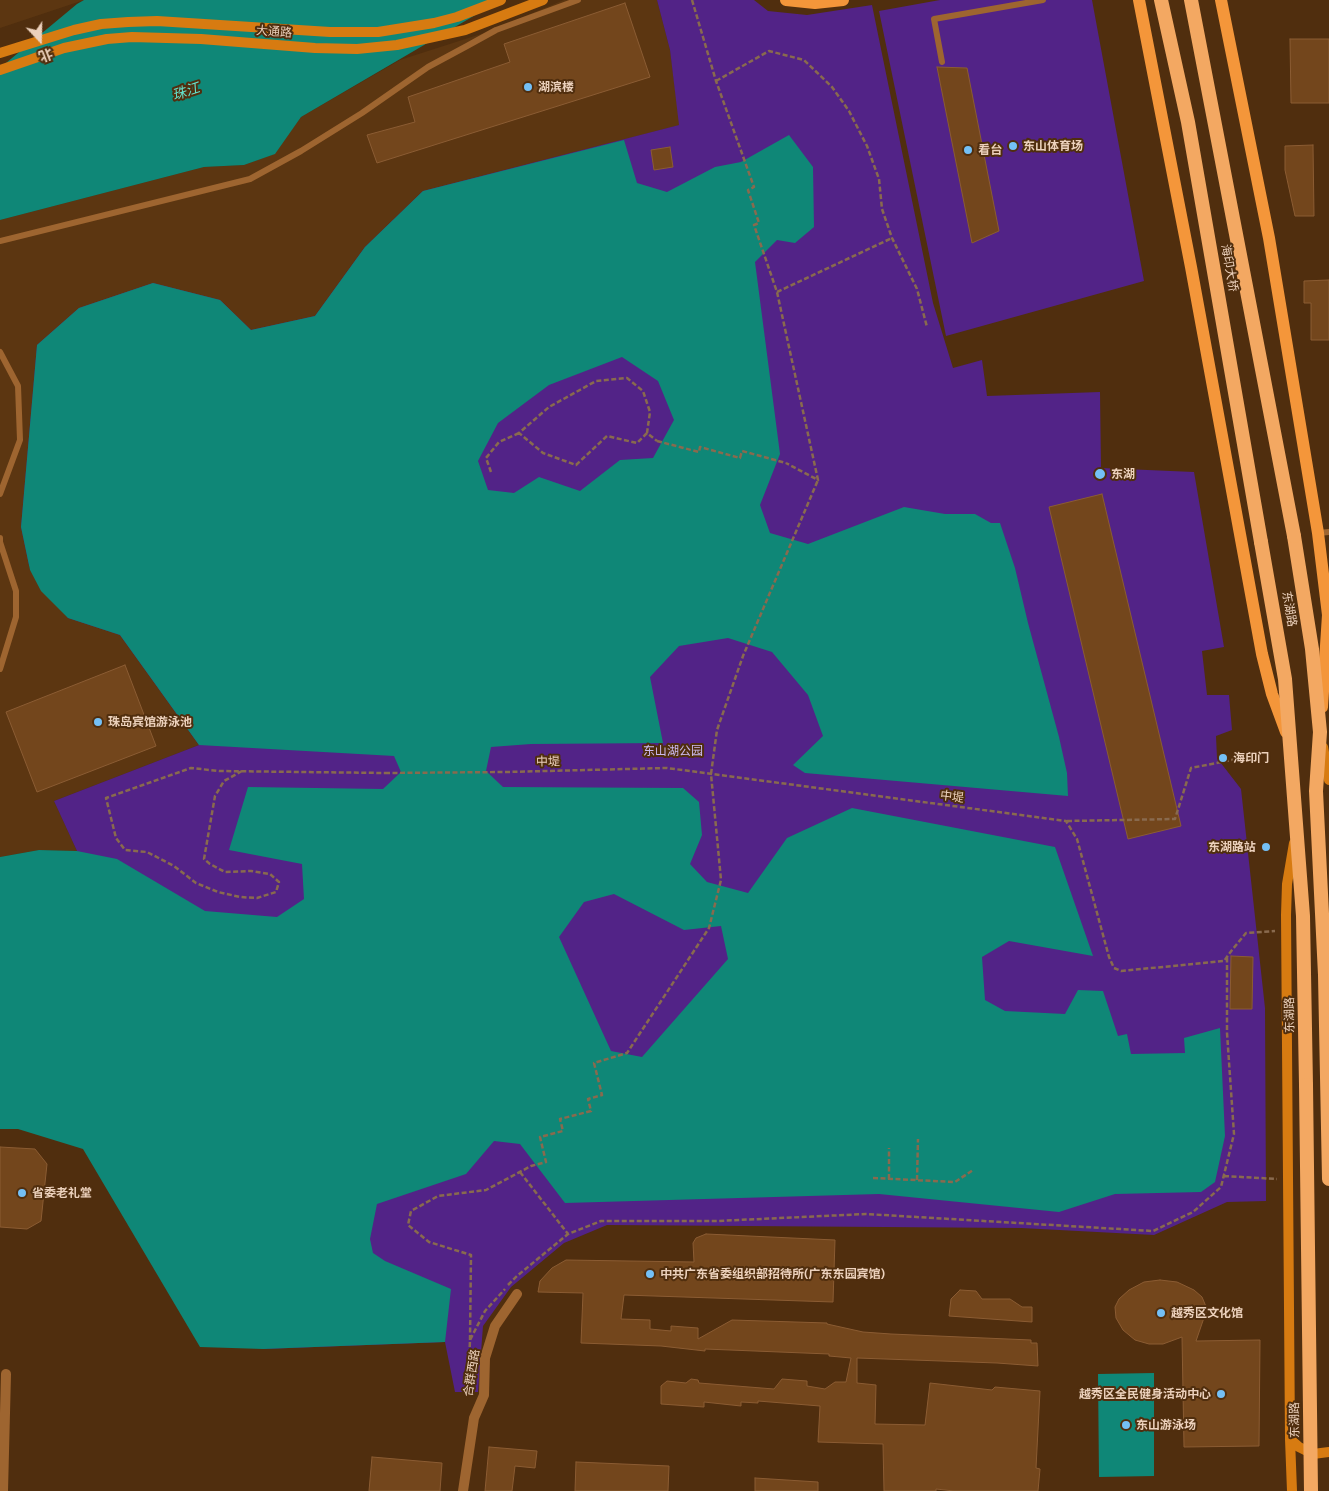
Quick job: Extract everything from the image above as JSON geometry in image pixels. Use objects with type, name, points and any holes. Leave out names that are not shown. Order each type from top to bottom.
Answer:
[{"type":"highway","name":"海印大桥","points":[[1161,0],[1188,122],[1261,542]]},
{"type":"highway","name":"海印大桥","points":[[1191,0],[1294,536]]},
{"type":"highway","name":"东湖路","points":[[1294,536],[1312,649],[1320,732],[1316,792],[1328,1086],[1329,1179]]},
{"type":"highway","name":"东湖路","points":[[1261,542],[1278,628],[1285,679],[1303,916],[1311,1491]]},
{"type":"main road","name":"大通路","points":[[0,53],[74,30],[101,24],[128,22],[157,21],[351,33],[378,32],[457,17],[501,0]]},
{"type":"main road","name":"大通路","points":[[0,70],[64,48],[132,36],[201,39],[315,48],[357,49],[397,45],[465,30],[543,0]]},
{"type":"main road","points":[[787,0],[815,4],[843,0]]},
{"type":"main road","points":[[1220,1],[1269,238],[1323,532],[1328,615],[1320,732],[1329,780]]},
{"type":"main road","points":[[1142,2],[1262,654],[1272,694],[1289,739]]},
{"type":"main road","points":[[1292,1491],[1286,915],[1287,884],[1296,832]]},
{"type":"main road","points":[[1290,1439],[1299,1448],[1313,1454],[1329,1452]]},
{"type":"street","name":"合群西路","points":[[463,1491],[474,1418],[484,1395],[485,1358],[495,1326],[517,1294]]},
{"type":"street","points":[[3,1374],[3,1491]]},
{"type":"lane","points":[[0,241],[250,179],[301,151],[362,113],[428,67],[496,30],[578,0]]},
{"type":"lane","points":[[942,62],[934,19],[1043,0]]},
{"type":"lane","points":[[0,352],[18,386],[20,440],[0,494]]},
{"type":"lane","points":[[0,538],[16,591],[16,617],[0,669]]},
{"type":"path","points":[[468,1392],[471,1255],[430,1242],[408,1225],[412,1211],[438,1196],[486,1190],[531,1166],[546,1162],[540,1137],[564,1131],[560,1119],[591,1111],[588,1099],[602,1096],[594,1063],[627,1053],[709,928],[721,880],[711,774],[717,730],[743,656],[818,480],[777,292],[754,225],[759,222],[748,190],[754,187],[716,80],[692,0]]},
{"type":"path","points":[[716,80],[769,51],[804,60],[832,87],[849,111],[867,146],[879,179],[882,209],[892,238],[917,289],[927,327]]},
{"type":"path","points":[[777,292],[892,238]]},
{"type":"path","points":[[491,472],[486,458],[499,442],[519,433],[549,407],[596,381],[627,378],[643,391],[650,412],[647,433],[637,443],[607,436],[576,465],[542,453],[519,433]]},
{"type":"path","points":[[647,433],[658,441],[699,452],[700,447],[740,458],[742,451],[786,463],[818,480]]},
{"type":"path","name":"中堤","points":[[242,771],[224,781],[215,796],[204,859],[225,872],[251,871],[270,874],[279,882],[276,892],[257,898],[240,897],[218,892],[196,883],[174,866],[147,852],[125,850],[116,838],[106,798],[191,768],[242,771],[386,773],[667,768],[1066,821],[1176,819],[1191,768],[1247,757]]},
{"type":"path","points":[[1066,821],[1076,839],[1109,957],[1114,968],[1121,971],[1224,961],[1246,933],[1276,931]]},
{"type":"path","points":[[470,1340],[484,1311],[516,1276],[568,1234],[601,1221],[717,1221],[866,1214],[1153,1231],[1193,1212],[1221,1187],[1234,1134],[1227,1033],[1227,956]]},
{"type":"path","points":[[916,1180],[918,1139]]},
{"type":"path","points":[[889,1148],[889,1179]]},
{"type":"path","points":[[873,1178],[955,1182],[973,1170]]},
{"type":"path","points":[[520,1172],[568,1234]]},
{"type":"path","points":[[1224,1176],[1266,1179],[1288,1178]]},
{"type":"shaded area","points":[[0,0],[84,0],[0,28]]},
{"type":"shaded area","points":[[564,0],[657,0],[670,50],[680,125],[423,191],[365,247],[315,316],[251,330],[220,300],[37,345],[21,527],[30,570],[68,618],[120,635],[199,745],[54,801],[77,851],[39,850],[0,857],[0,220],[204,167],[244,165],[274,154],[301,117],[400,60],[484,33]]},
{"type":"green space","name":"东山湖公园","points":[[657,0],[754,0],[768,11],[807,15],[872,5],[933,303],[953,368],[982,360],[987,396],[1100,392],[1101,468],[1194,472],[1224,647],[1202,651],[1207,695],[1229,695],[1232,730],[1216,736],[1217,758],[1241,789],[1265,1008],[1266,1201],[1227,1202],[1154,1235],[1021,1228],[607,1225],[564,1243],[511,1287],[483,1326],[478,1392],[455,1392],[445,1342],[263,1349],[77,851],[54,801],[199,745],[120,635],[68,618],[29,565],[21,527],[37,345],[79,308],[153,283],[220,300],[251,330],[315,316],[365,247],[423,191],[679,125],[670,50]]},
{"type":"green space","name":"东山体育场","points":[[940,0],[1092,0],[1144,281],[946,336],[879,11]]},
{"type":"water","name":"珠江","points":[[84,0],[501,0],[301,117],[275,154],[244,165],[204,167],[0,220],[0,68]]},
{"type":"water","name":"东山湖公园","points":[[789,135],[813,167],[814,227],[795,243],[777,240],[755,262],[780,454],[760,505],[770,533],[808,544],[904,507],[945,514],[975,514],[991,523],[1000,523],[1015,568],[1059,737],[1067,773],[1068,796],[805,773],[793,765],[823,736],[808,695],[772,652],[728,638],[679,646],[650,677],[663,743],[531,744],[491,747],[486,771],[503,787],[683,788],[699,802],[702,835],[690,864],[707,882],[748,893],[787,838],[852,808],[1055,847],[1093,956],[1009,941],[982,957],[985,1000],[1005,1011],[1065,1014],[1078,990],[1103,991],[1118,1036],[1127,1034],[1131,1054],[1185,1053],[1184,1038],[1220,1028],[1225,1136],[1215,1182],[1201,1192],[1115,1194],[1059,1212],[879,1194],[565,1203],[520,1144],[494,1141],[466,1174],[377,1204],[370,1239],[373,1253],[385,1261],[451,1289],[445,1342],[263,1349],[200,1347],[83,1149],[18,1129],[0,1129],[0,857],[39,850],[77,851],[117,859],[205,911],[277,917],[304,899],[302,864],[229,850],[248,787],[383,789],[401,772],[394,756],[199,745],[120,635],[68,618],[41,591],[30,570],[21,527],[37,345],[79,308],[153,283],[220,300],[251,330],[315,316],[365,247],[423,191],[624,140],[637,183],[667,192],[715,167],[741,162]],"holes":[[[622,357],[658,381],[674,420],[653,458],[620,460],[580,491],[539,477],[514,493],[488,490],[478,461],[498,423],[549,385]],[[614,894],[684,930],[721,926],[728,959],[642,1057],[611,1051],[559,937],[584,902]]]},
{"type":"water","name":"东山游泳场","points":[[1154,1373],[1154,1476],[1099,1477],[1098,1374]]},
{"type":"building","name":"湖滨楼","points":[[625,3],[650,77],[377,163],[367,135],[415,122],[408,97],[510,62],[504,44]]},
{"type":"building","points":[[1290,39],[1329,39],[1329,103],[1291,103]]},
{"type":"building","name":"看台","points":[[937,67],[967,68],[999,231],[972,243]]},
{"type":"building","points":[[1313,145],[1314,216],[1295,216],[1285,170],[1285,146]]},
{"type":"building","points":[[670,147],[673,167],[654,170],[651,150]]},
{"type":"building","points":[[1329,280],[1329,340],[1311,340],[1311,303],[1304,303],[1304,281]]},
{"type":"building","points":[[1102,494],[1181,826],[1128,839],[1049,507]]},
{"type":"building","points":[[125,665],[156,746],[37,792],[6,712]]},
{"type":"building","points":[[1231,956],[1253,957],[1252,1009],[1230,1009]]},
{"type":"building","name":"省委老礼堂","points":[[0,1147],[35,1149],[47,1164],[41,1221],[27,1229],[0,1227]]},
{"type":"building","points":[[706,1234],[835,1240],[833,1302],[624,1295],[621,1319],[650,1320],[650,1329],[671,1331],[671,1326],[698,1328],[698,1339],[732,1320],[827,1323],[863,1332],[891,1334],[1031,1340],[1031,1343],[1037,1343],[1038,1366],[857,1358],[857,1383],[876,1385],[875,1424],[925,1425],[930,1383],[992,1390],[995,1387],[1040,1391],[1036,1468],[1040,1469],[1038,1491],[954,1491],[936,1489],[936,1491],[884,1491],[883,1444],[818,1442],[820,1406],[758,1401],[758,1403],[741,1402],[741,1406],[704,1402],[704,1407],[661,1404],[661,1386],[667,1381],[686,1383],[691,1379],[698,1380],[699,1383],[774,1389],[782,1379],[807,1381],[807,1386],[825,1389],[835,1382],[846,1382],[851,1358],[829,1356],[829,1354],[705,1349],[705,1351],[661,1346],[581,1343],[583,1293],[538,1292],[540,1281],[552,1268],[566,1260],[694,1262],[693,1243],[696,1238]]},
{"type":"building","name":"越秀区全民健身活动中心","points":[[1160,1280],[1177,1282],[1194,1290],[1202,1297],[1207,1309],[1196,1341],[1260,1340],[1259,1446],[1184,1447],[1182,1337],[1163,1344],[1149,1344],[1135,1340],[1123,1330],[1116,1318],[1115,1307],[1119,1299],[1129,1290],[1144,1282]]},
{"type":"building","points":[[960,1290],[976,1291],[982,1299],[1010,1299],[1022,1307],[1032,1307],[1032,1322],[949,1316],[951,1299]]},
{"type":"building","points":[[489,1447],[537,1451],[535,1468],[515,1466],[512,1491],[485,1491]]},
{"type":"building","points":[[372,1457],[442,1463],[440,1491],[369,1491]]},
{"type":"building","points":[[576,1462],[669,1466],[668,1491],[575,1491]]},
{"type":"building","points":[[755,1478],[818,1482],[818,1491],[755,1491]]},
{"type":"place","name":"湖滨楼","points":[[528,87]]},
{"type":"place","name":"东山体育场","points":[[1013,146]]},
{"type":"place","name":"看台","points":[[968,150]]},
{"type":"place","name":"东湖","points":[[1100,474]]},
{"type":"place","name":"珠岛宾馆游泳池","points":[[98,722]]},
{"type":"place","name":"海印门","points":[[1223,758]]},
{"type":"place","name":"东湖路站","points":[[1266,847]]},
{"type":"place","name":"省委老礼堂","points":[[22,1193]]},
{"type":"place","name":"中共广东省委组织部招待所(广东东园宾馆)","points":[[650,1274]]},
{"type":"place","name":"越秀区文化馆","points":[[1161,1313]]},
{"type":"place","name":"越秀区全民健身活动中心","points":[[1221,1394]]},
{"type":"place","name":"东山游泳场","points":[[1126,1425]]}]
